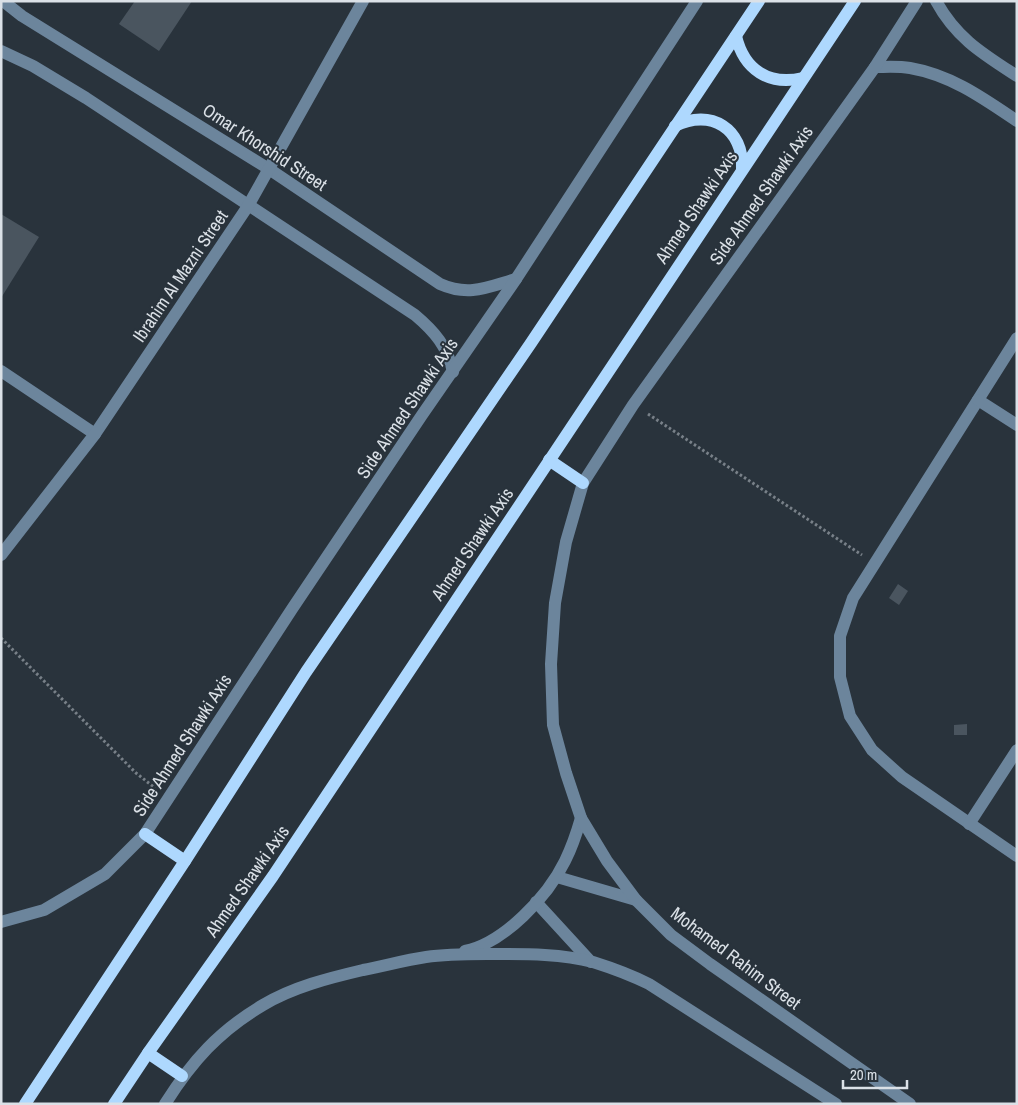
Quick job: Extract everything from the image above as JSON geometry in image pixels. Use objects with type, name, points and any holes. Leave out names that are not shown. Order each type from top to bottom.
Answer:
[{"type":"main road","points":[[25,1104],[185,861],[306,672],[531,343],[759,1]]},
{"type":"main road","name":"Ahmed Shawki Axis","points":[[114,1104],[148,1052],[273,876],[855,1]]},
{"type":"main road","points":[[736,36],[742,55],[748,63],[764,76],[783,81],[803,78]]},
{"type":"main road","points":[[675,126],[685,121],[708,119],[728,129],[738,142],[743,158],[742,170]]},
{"type":"main road","points":[[549,460],[583,483]]},
{"type":"main road","points":[[145,834],[185,861]]},
{"type":"main road","points":[[148,1052],[182,1076]]},
{"type":"street","name":"Omar Khorshid Street","points":[[3,1],[22,16],[269,169],[446,287],[465,292],[516,279]]},
{"type":"street","name":"Ibrahim Al Mazni Street","points":[[1,555],[95,434],[248,206],[364,1]]},
{"type":"street","name":"Side Ahmed Shawki Axis","points":[[1,922],[44,910],[105,874],[145,834],[292,609],[516,279],[696,1]]},
{"type":"street","name":"Side Ahmed Shawki Axis","points":[[583,483],[633,405],[875,66],[917,1]]},
{"type":"street","points":[[936,1],[944,16],[968,42],[1017,76]]},
{"type":"street","points":[[1,51],[33,66],[86,98],[415,315],[442,342],[453,372]]},
{"type":"street","points":[[875,66],[909,68],[942,76],[974,91],[1017,121]]},
{"type":"street","points":[[1017,338],[852,598],[840,636],[840,677],[850,716],[872,750],[902,777],[1017,856]]},
{"type":"street","points":[[1,371],[95,434]]},
{"type":"street","points":[[978,400],[1017,425]]},
{"type":"street","name":"Mohamed Rahim Street","points":[[583,483],[566,542],[555,602],[551,664],[553,725],[581,818],[607,861],[636,900],[671,935],[910,1104]]},
{"type":"street","points":[[969,824],[1017,750]]},
{"type":"street","points":[[165,1104],[182,1076],[194,1061],[213,1043],[264,1004],[300,988],[336,977],[425,957],[473,950],[498,936],[520,919],[556,877],[575,839],[581,818]]},
{"type":"street","points":[[556,877],[636,900]]},
{"type":"street","points":[[536,902],[591,962]]},
{"type":"street","points":[[450,954],[510,954],[560,957],[591,962],[626,973],[649,984],[836,1104]]},
{"type":"path","points":[[633,405],[875,564]]},
{"type":"path","points":[[1,638],[136,773],[168,798]]},
{"type":"building","points":[[135,1],[192,1],[159,51],[119,24]]},
{"type":"building","points":[[1,214],[39,237],[1,298]]},
{"type":"building","points":[[898,584],[908,591],[899,605],[889,598]]},
{"type":"building","points":[[967,724],[967,735],[954,735],[954,725]]}]
